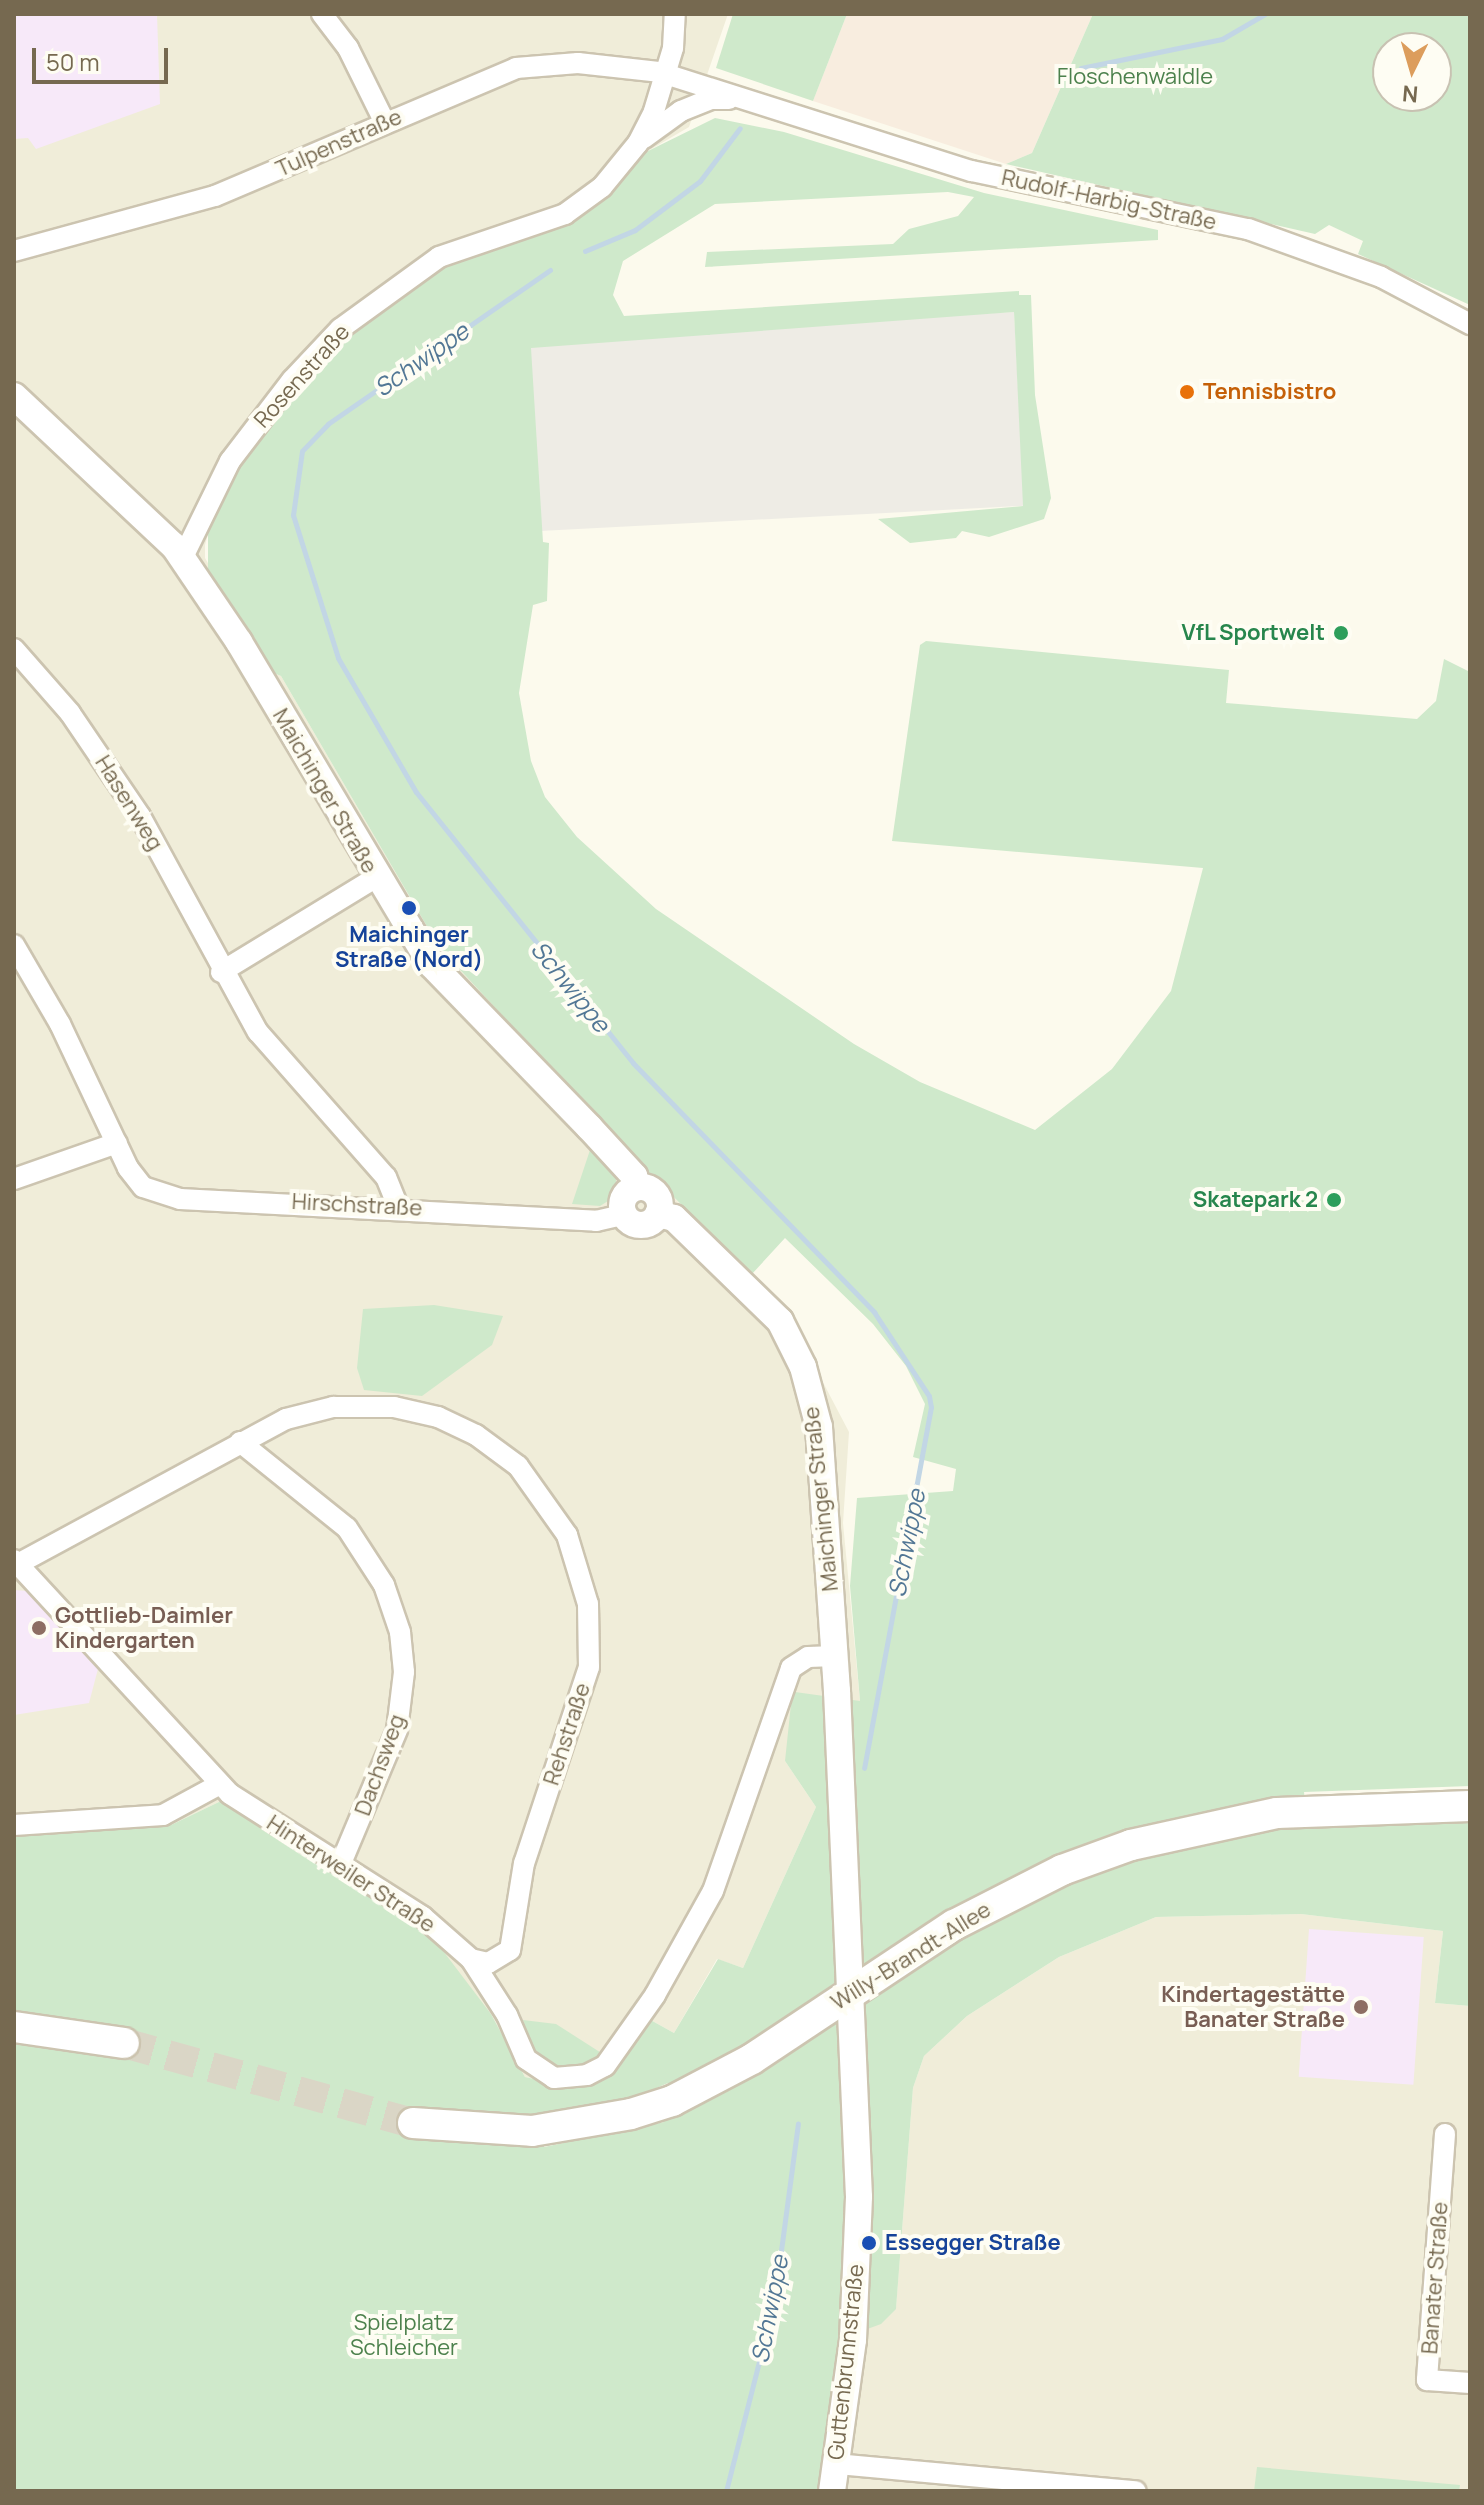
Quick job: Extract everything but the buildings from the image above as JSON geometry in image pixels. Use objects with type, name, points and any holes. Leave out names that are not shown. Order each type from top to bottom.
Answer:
[{"type":"main road","name":"Willy-Brandt-Allee","points":[[413,2123],[532,2131],[631,2114],[707,2085],[954,1925],[1062,1870],[1131,1845],[1277,1813],[1470,1806]]},
{"type":"main road","points":[[14,2027],[124,2043]]},
{"type":"street","points":[[322,14],[348,48],[385,123]]},
{"type":"street","name":"Rosenstraße","points":[[183,557],[230,461],[292,380],[340,329],[439,257],[579,206],[638,143],[666,74],[675,14]]},
{"type":"street","name":"Tulpenstraße","points":[[14,251],[215,196],[527,66],[596,64],[666,74]]},
{"type":"street","name":"Rudolf-Harbig-Straße","points":[[666,74],[972,171],[1277,238],[1381,277],[1470,324]]},
{"type":"street","name":"Rudolf-Harbig-Straße","points":[[638,143],[681,111],[710,99],[739,99]]},
{"type":"street","name":"Maichinger Straße","points":[[14,396],[183,557],[239,642],[375,878],[431,964],[589,1127],[634,1176],[637,1187],[656,1195],[658,1214],[674,1218],[765,1303],[803,1367],[819,1427],[835,1656],[850,1993]]},
{"type":"street","name":"Hasenweg","points":[[14,649],[70,713],[140,816],[221,972],[279,1061],[386,1177],[398,1207]]},
{"type":"street","points":[[221,972],[375,878]]},
{"type":"street","name":"Hirschstraße","points":[[14,945],[60,1024],[136,1181],[161,1195],[596,1221],[623,1215]]},
{"type":"street","points":[[14,1179],[117,1143]]},
{"type":"street","points":[[637,1187],[625,1195],[623,1215],[644,1225],[658,1214]]},
{"type":"street","name":"Rehstraße","points":[[15,1564],[286,1419],[333,1407],[372,1404],[414,1410],[458,1425],[507,1458],[538,1489],[567,1535],[588,1604],[585,1687],[524,1863],[510,1950],[488,1963],[471,1959]]},
{"type":"street","name":"Dachsweg","points":[[240,1442],[347,1528],[384,1585],[400,1632],[404,1672],[397,1730],[341,1863]]},
{"type":"street","name":"Hinterweiler Straße","points":[[15,1564],[220,1784],[423,1917],[471,1959],[535,2069],[566,2079],[605,2066],[707,1904],[740,1826],[791,1668],[808,1657],[835,1656]]},
{"type":"street","points":[[14,1825],[163,1815],[220,1784]]},
{"type":"street","name":"Guttenbrunnstraße","points":[[832,2491],[853,2340],[859,2197],[850,1993]]},
{"type":"street","name":"Banater Straße","points":[[1445,2134],[1427,2380],[1470,2383]]},
{"type":"street","points":[[837,2464],[1136,2491]]},
{"type":"shaded area","points":[[14,14],[728,14],[689,127],[648,151],[587,211],[465,255],[213,517],[205,545],[205,558],[271,672],[281,676],[439,947],[636,1160],[783,1306],[849,1432],[843,1523],[860,1701],[785,1761],[816,1807],[743,1968],[717,1959],[674,2033],[647,2018],[617,2067],[598,2079],[553,2083],[525,2077],[491,2014],[221,1801],[171,1825],[14,1834]]},
{"type":"shaded area","points":[[14,14],[157,14],[160,104],[36,149],[28,138],[14,139]]},
{"type":"shaded area","points":[[847,14],[1093,14],[1032,153],[1006,164],[813,101]]},
{"type":"shaded area","points":[[1014,312],[1024,506],[540,531],[530,337]]},
{"type":"shaded area","name":"Gottlieb-Daimler Kindergarten","points":[[14,1590],[27,1591],[99,1665],[89,1703],[14,1715]]},
{"type":"shaded area","points":[[1301,1914],[1443,1931],[1435,2003],[1470,2006],[1470,2491],[819,2491],[843,2338],[896,2308],[913,2088],[924,2056],[967,2016],[1059,1957],[1156,1917]]},
{"type":"shaded area","name":"Kindertagestätte Banater Straße","points":[[1309,1929],[1424,1937],[1413,2085],[1299,2077]]},
{"type":"green space","points":[[733,14],[847,14],[813,101],[716,68]]},
{"type":"green space","name":"Floschenwäldle","points":[[1093,14],[1470,14],[1470,305],[1358,254],[1363,241],[1329,225],[1315,234],[1006,164],[1032,153]]},
{"type":"green space","name":"Spielplatz Schleicher","points":[[715,118],[784,132],[984,193],[1158,230],[1158,240],[705,267],[707,252],[893,244],[909,229],[958,216],[974,197],[948,192],[715,204],[623,261],[613,295],[624,316],[1019,291],[1019,295],[1031,295],[1035,395],[1051,498],[1044,519],[989,537],[962,531],[956,538],[910,543],[878,519],[1023,506],[1014,312],[531,348],[543,542],[549,543],[547,601],[533,605],[519,693],[531,761],[545,797],[577,837],[656,909],[854,1044],[920,1082],[1035,1130],[1112,1069],[1171,991],[1203,868],[892,841],[920,645],[926,641],[1229,670],[1226,703],[1417,719],[1436,701],[1444,659],[1470,672],[1470,1786],[1304,1792],[1307,1821],[1470,1821],[1470,2006],[1435,2003],[1443,1931],[1301,1914],[1156,1917],[1059,1957],[967,2016],[924,2056],[913,2088],[896,2309],[881,2324],[843,2338],[819,2491],[14,2491],[14,1834],[171,1825],[221,1801],[431,1935],[491,2014],[525,2077],[553,2083],[598,2079],[617,2067],[647,2018],[674,2033],[718,1959],[743,1968],[816,1807],[785,1761],[791,1704],[795,1692],[860,1701],[850,1586],[857,1498],[953,1491],[956,1469],[913,1457],[925,1404],[906,1366],[873,1324],[785,1238],[752,1274],[636,1160],[439,947],[281,676],[271,672],[208,575],[208,530],[239,465],[295,388],[338,345],[445,263],[587,211],[648,151]],"holes":[[[668,2083],[664,2122],[544,2147],[548,2117],[622,2103]]]},
{"type":"green space","points":[[590,1150],[616,1177],[616,1196],[600,1206],[572,1204]]},
{"type":"green space","points":[[434,1305],[503,1316],[492,1345],[422,1396],[364,1390],[357,1368],[363,1309]]},
{"type":"green space","points":[[523,2020],[556,2024],[606,2056],[568,2076],[535,2061]]},
{"type":"green space","points":[[1257,2467],[1460,2485],[1459,2491],[1254,2491]]},
{"type":"waterway","name":"Schwippe","points":[[1081,68],[1222,39],[1265,14]]},
{"type":"waterway","name":"Schwippe","points":[[585,251],[635,230],[700,181],[740,128]]},
{"type":"waterway","name":"Schwippe","points":[[550,270],[328,424],[302,451],[293,515],[338,658],[416,792],[633,1063],[874,1312],[929,1396],[931,1407],[864,1768]]},
{"type":"waterway","name":"Schwippe","points":[[726,2491],[774,2303],[798,2124]]},
{"type":"tunnel","points":[[124,2043],[413,2123]]},
{"type":"place","name":"Tennisbistro","points":[[1187,392]]},
{"type":"place","name":"VfL Sportwelt","points":[[1341,633]]},
{"type":"place","name":"Maichinger Straße (Nord)","points":[[409,908]]},
{"type":"place","name":"Skatepark 2","points":[[1334,1200]]},
{"type":"place","name":"Gottlieb-Daimler Kindergarten","points":[[39,1628]]},
{"type":"place","name":"Kindertagestätte Banater Straße","points":[[1361,2007]]},
{"type":"place","name":"Essegger Straße","points":[[869,2243]]}]
